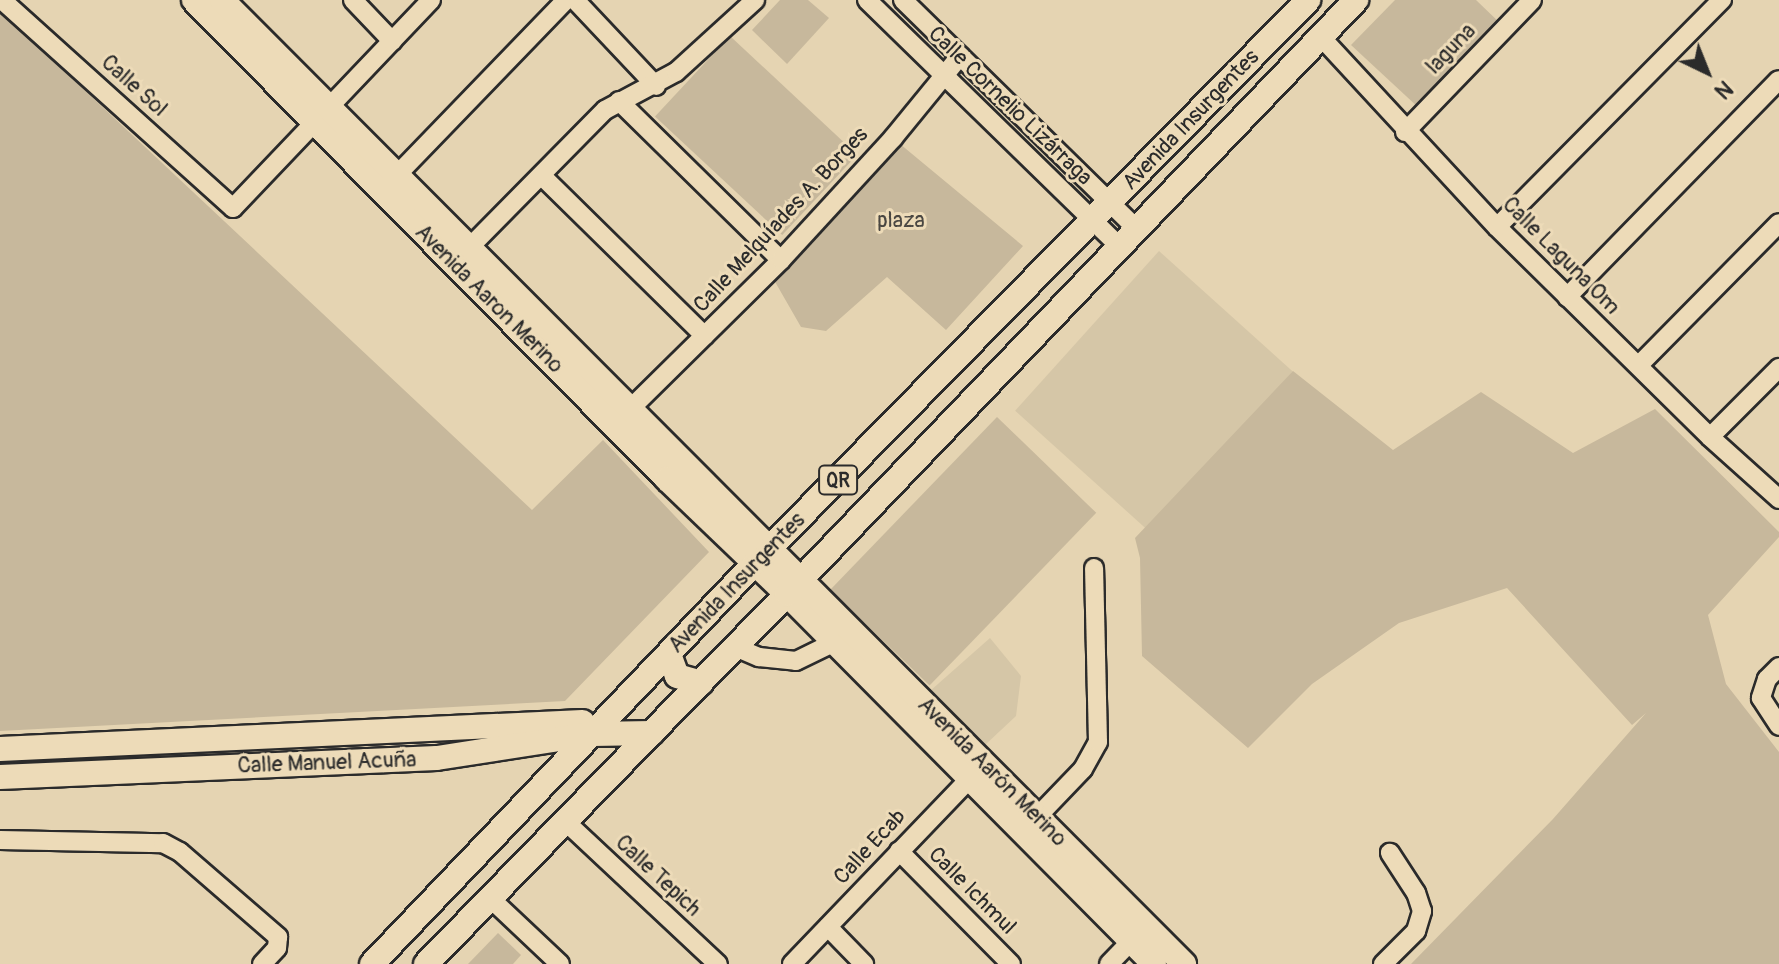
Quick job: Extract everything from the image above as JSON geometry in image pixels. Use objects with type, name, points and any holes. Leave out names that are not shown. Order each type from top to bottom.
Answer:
[{"type":"main road","name":"Avenida Aaron Merino","points":[[194,0],[322,115],[396,176],[462,256]]},
{"type":"main road","name":"Avenida Aaron Merino","points":[[222,0],[322,115],[674,471],[794,587]]},
{"type":"main road","name":"Avenida Insurgentes","points":[[426,964],[794,587],[1356,0]]},
{"type":"main road","name":"Avenida Insurgentes","points":[[372,964],[761,557],[1093,221],[1295,4]]},
{"type":"main road","name":"Avenida Aarón Merino","points":[[794,587],[835,642],[977,771],[1037,817],[1138,933],[1154,964]]},
{"type":"main road","name":"Avenida Aarón Merino","points":[[794,587],[1138,933],[1184,964]]},
{"type":"main road","points":[[669,654],[677,676],[701,683]]},
{"type":"main road","points":[[639,685],[662,693],[659,726]]},
{"type":"main road","name":"Calle Manuel Acuña","points":[[0,749],[659,726]]},
{"type":"main road","name":"Calle Manuel Acuña","points":[[0,777],[437,758],[598,728]]},
{"type":"street","name":"Calle Sol","points":[[2,0],[233,208],[322,115]]},
{"type":"street","points":[[353,0],[392,41]]},
{"type":"street","points":[[322,115],[431,0]]},
{"type":"street","points":[[396,176],[566,0]]},
{"type":"street","points":[[575,0],[656,86]]},
{"type":"street","name":"Calle Cornelio Lizárraga","points":[[867,0],[1119,246]]},
{"type":"street","name":"Calle Cornelio Lizárraga","points":[[903,0],[1136,228]]},
{"type":"street","name":"laguna","points":[[1405,132],[1532,0]]},
{"type":"street","points":[[1497,227],[1722,0]]},
{"type":"street","points":[[462,256],[605,110],[656,86],[744,4]]},
{"type":"street","name":"Calle Laguna Om","points":[[1321,37],[1405,132],[1497,227],[1710,437],[1779,498]]},
{"type":"street","name":"Calle Melquíades A. Borges","points":[[622,418],[781,260],[946,77],[960,56]]},
{"type":"street","points":[[1567,297],[1779,80]]},
{"type":"street","points":[[619,101],[781,260]]},
{"type":"street","points":[[542,176],[705,336]]},
{"type":"street","points":[[1639,365],[1779,223]]},
{"type":"street","points":[[1710,437],[1779,368]]},
{"type":"street","points":[[1037,817],[1083,769],[1098,742],[1094,568]]},
{"type":"street","points":[[735,647],[759,657],[796,661],[835,642]]},
{"type":"street","points":[[1779,667],[1767,679],[1761,698],[1779,726]]},
{"type":"street","name":"Calle Ecab","points":[[792,964],[977,771]]},
{"type":"street","name":"Calle Tepich","points":[[566,822],[718,964]]},
{"type":"street","points":[[0,840],[163,843],[180,852],[278,937],[277,948],[262,964]]},
{"type":"street","name":"Calle Ichmul","points":[[899,851],[1011,964]]},
{"type":"street","points":[[1383,964],[1416,931],[1422,911],[1416,893],[1390,853]]},
{"type":"street","points":[[490,898],[560,964]]},
{"type":"street","points":[[828,927],[864,964]]},
{"type":"street","points":[[1109,964],[1138,933]]},
{"type":"shaded area","points":[[1159,251],[1293,371],[1149,531],[1015,411]]},
{"type":"shaded area","points":[[990,638],[1021,676],[1016,716],[985,745],[930,691]]},
{"type":"green space","points":[[780,0],[808,0],[829,18],[787,64],[752,30]]},
{"type":"green space","points":[[1395,0],[1476,0],[1502,25],[1420,109],[1351,45]]},
{"type":"green space","points":[[0,11],[532,510],[603,440],[709,552],[565,701],[0,731]]},
{"type":"green space","points":[[730,36],[857,155],[782,235],[655,116]]},
{"type":"green space","name":"plaza","points":[[894,139],[1023,246],[946,330],[887,277],[826,331],[801,327],[774,280]]},
{"type":"green space","points":[[1293,371],[1393,450],[1481,392],[1573,453],[1655,409],[1779,532],[1779,537],[1708,615],[1726,684],[1779,752],[1779,964],[1411,964],[1553,819],[1646,713],[1632,725],[1507,588],[1399,623],[1312,684],[1248,748],[1142,656],[1140,558],[1135,538]]},
{"type":"green space","points":[[997,417],[1096,513],[930,686],[830,590]]},
{"type":"green space","points":[[498,933],[521,955],[513,964],[468,964]]}]
